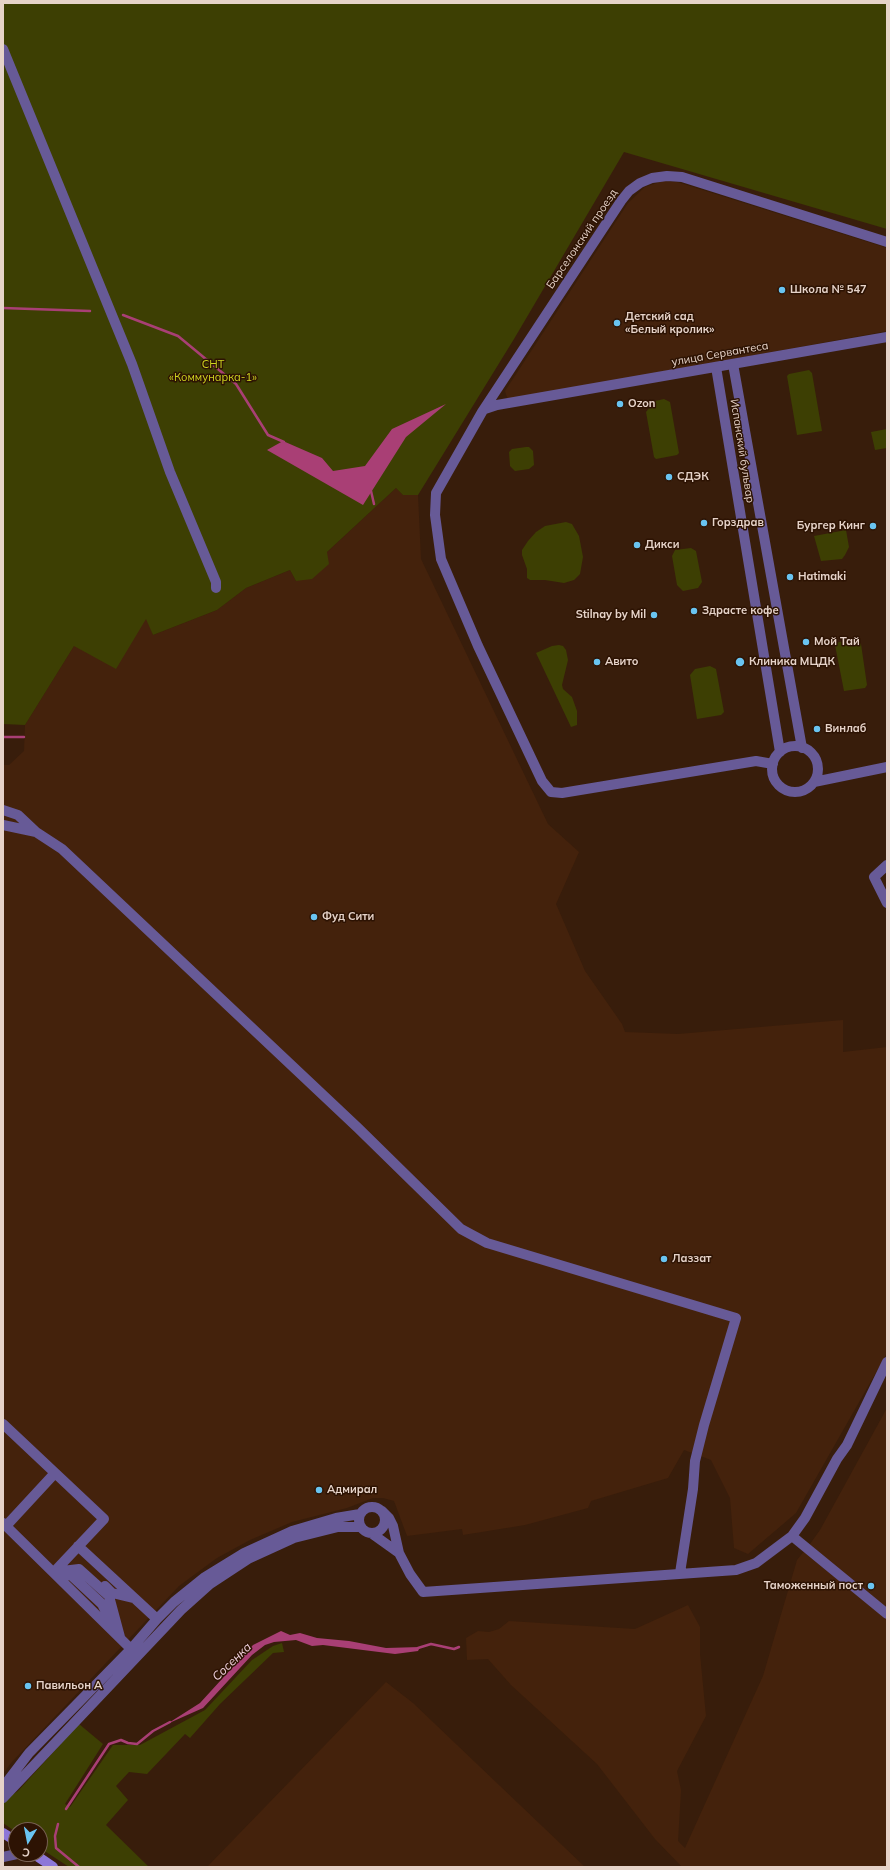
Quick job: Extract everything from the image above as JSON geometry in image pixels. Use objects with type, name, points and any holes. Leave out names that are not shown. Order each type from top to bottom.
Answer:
[{"type":"street","points":[[3,49],[132,364],[170,472],[216,582],[216,588]]},
{"type":"street","name":"Барселонский проезд","points":[[773,764],[756,761],[562,793],[551,792],[545,786],[478,646],[440,555],[435,515],[436,493],[485,408],[621,201],[629,191],[640,183],[652,178],[667,176],[682,178],[887,242]]},
{"type":"street","name":"улица Сервантеса","points":[[485,408],[887,336]]},
{"type":"street","name":"Испанский бульвар","points":[[733,364],[802,748]]},
{"type":"street","name":"Испанский бульвар","points":[[716,366],[780,752]]},
{"type":"street","points":[[499,387],[500,399],[507,403]]},
{"type":"street","points":[[795,746],[802,748],[813,755],[817,761],[817,776],[809,788],[794,792],[786,790],[775,780],[772,772],[773,764],[780,752],[795,746]]},
{"type":"street","points":[[814,782],[887,767]]},
{"type":"street","points":[[3,810],[18,815],[36,832],[62,849],[358,1128],[461,1229],[487,1243],[736,1318],[704,1425],[696,1461],[694,1489],[680,1573]]},
{"type":"street","points":[[3,825],[36,832]]},
{"type":"street","points":[[887,865],[874,877],[887,903]]},
{"type":"street","points":[[399,1552],[371,1533],[366,1532],[361,1527],[359,1522],[360,1514],[363,1510],[370,1507],[378,1508],[389,1518],[393,1526],[399,1552],[410,1574],[423,1592],[736,1570],[756,1563],[792,1536],[805,1518],[837,1459],[847,1445],[887,1362]]},
{"type":"street","points":[[3,1424],[104,1519],[54,1572]]},
{"type":"street","points":[[55,1473],[5,1525],[131,1649]]},
{"type":"street","points":[[371,1533],[379,1532],[384,1526],[385,1518],[382,1511]]},
{"type":"street","points":[[3,1787],[29,1753],[131,1649],[157,1619],[174,1602],[205,1577],[244,1553],[292,1531],[336,1518],[360,1514]]},
{"type":"street","points":[[3,1798],[181,1610],[210,1584],[248,1559],[294,1538],[338,1527],[361,1527]]},
{"type":"street","points":[[792,1536],[887,1614]]},
{"type":"street","points":[[78,1546],[93,1553],[123,1581],[136,1599],[157,1619]]},
{"type":"street","points":[[78,1546],[82,1565],[112,1593],[136,1599]]},
{"type":"street","points":[[54,1572],[75,1572],[105,1600],[120,1638]]},
{"type":"shaded area","points":[[663,181],[677,182],[887,248],[887,331],[508,400],[505,391],[628,203],[645,187]]},
{"type":"shaded area","points":[[446,404],[406,437],[363,505],[267,450],[283,441],[322,458],[333,471],[365,466],[392,429]]},
{"type":"shaded area","name":"Фуд Сити","points":[[396,488],[403,495],[418,495],[421,559],[548,824],[579,852],[556,904],[585,971],[622,1024],[625,1032],[678,1034],[843,1020],[843,1052],[887,1047],[887,1353],[796,1513],[748,1554],[734,1548],[730,1498],[711,1460],[684,1450],[668,1478],[591,1501],[588,1508],[525,1525],[463,1535],[462,1529],[407,1536],[394,1501],[383,1498],[373,1498],[347,1508],[292,1522],[250,1540],[217,1558],[179,1586],[11,1763],[3,1774],[3,765],[9,765],[24,751],[25,725],[74,646],[147,618],[153,635],[217,610],[246,588],[290,570],[296,581]]},
{"type":"shaded area","points":[[887,1408],[887,1867],[682,1867],[655,1839],[597,1764],[511,1685],[488,1659],[467,1660],[466,1638],[478,1631],[489,1632],[499,1629],[509,1621],[635,1629],[688,1605],[700,1627],[700,1654],[706,1716],[677,1771],[681,1790],[678,1841],[685,1848],[763,1676],[797,1560],[820,1530]]},
{"type":"shaded area","points":[[281,1631],[290,1635],[300,1633],[317,1638],[349,1641],[386,1648],[420,1647],[418,1651],[395,1654],[323,1645],[312,1646],[296,1640],[274,1642],[265,1645],[252,1655],[203,1708],[167,1724],[200,1703],[253,1645]]},
{"type":"shaded area","points":[[386,1682],[413,1703],[585,1867],[207,1867]]},
{"type":"green space","name":"СНТ «Коммунарка-1»","points":[[3,3],[887,3],[887,229],[624,152],[514,339],[418,495],[403,495],[396,488],[327,552],[329,564],[312,579],[296,581],[290,570],[246,588],[217,610],[153,635],[146,619],[116,669],[74,646],[25,725],[3,724]]},
{"type":"green space","points":[[809,370],[812,373],[822,431],[797,435],[787,376],[789,374]]},
{"type":"green space","points":[[664,399],[670,402],[679,453],[677,455],[656,459],[654,457],[646,412],[655,401]]},
{"type":"green space","points":[[887,429],[887,448],[875,450],[871,432]]},
{"type":"green space","points":[[529,447],[533,451],[534,465],[529,469],[515,471],[510,466],[509,452],[512,449]]},
{"type":"green space","points":[[566,522],[572,524],[579,536],[583,557],[580,574],[574,580],[564,583],[545,580],[530,580],[527,578],[527,569],[522,555],[522,550],[536,532],[545,526]]},
{"type":"green space","points":[[846,530],[849,547],[842,559],[821,561],[814,536]]},
{"type":"green space","points":[[691,548],[696,551],[702,582],[698,588],[683,591],[677,585],[672,556],[675,550]]},
{"type":"green space","points":[[856,639],[861,644],[867,685],[865,688],[844,691],[835,645],[839,642]]},
{"type":"green space","points":[[552,646],[563,646],[566,650],[568,660],[562,685],[563,689],[572,697],[577,711],[577,725],[571,727],[536,653]]},
{"type":"green space","points":[[710,666],[716,669],[724,712],[721,715],[697,719],[690,675],[695,669]]},
{"type":"green space","points":[[282,1643],[284,1652],[273,1653],[220,1704],[190,1738],[185,1734],[147,1774],[129,1772],[116,1786],[128,1800],[106,1825],[149,1867],[69,1867],[48,1853],[48,1822],[8,1822],[8,1826],[3,1823],[3,1801],[18,1791],[79,1724],[103,1744],[65,1804],[70,1807],[113,1745],[140,1745],[205,1710],[252,1660],[273,1646]]},
{"type":"waterway","points":[[3,308],[90,311]]},
{"type":"waterway","points":[[123,315],[178,336],[236,384],[268,435],[284,442]]},
{"type":"waterway","points":[[371,491],[374,504]]},
{"type":"waterway","points":[[3,737],[24,737]]},
{"type":"waterway","name":"Сосенка","points":[[418,1648],[431,1644],[454,1649],[459,1647]]},
{"type":"waterway","name":"Сосенка","points":[[66,1809],[109,1744],[121,1740],[128,1743],[137,1744],[153,1731],[170,1722]]},
{"type":"waterway","points":[[58,1824],[55,1836],[56,1848],[79,1867]]},
{"type":"place","name":"Школа № 547","points":[[782,290]]},
{"type":"place","name":"Детский сад «Белый кролик»","points":[[617,323]]},
{"type":"place","name":"Ozon","points":[[620,404]]},
{"type":"place","name":"СДЭК","points":[[669,477]]},
{"type":"place","name":"Горздрав","points":[[704,523]]},
{"type":"place","name":"Бургер Кинг","points":[[873,526]]},
{"type":"place","name":"Дикси","points":[[637,545]]},
{"type":"place","name":"Hatimaki","points":[[790,577]]},
{"type":"place","name":"Здрасте кофе","points":[[694,611]]},
{"type":"place","name":"Stilnay by Mil","points":[[654,615]]},
{"type":"place","name":"Мой Тай","points":[[806,642]]},
{"type":"place","name":"Авито","points":[[597,662]]},
{"type":"place","name":"Клиника МЦДК","points":[[740,662]]},
{"type":"place","name":"Винлаб","points":[[817,729]]},
{"type":"place","name":"Фуд Сити","points":[[314,917]]},
{"type":"place","name":"Лаззат","points":[[664,1259]]},
{"type":"place","name":"Адмирал","points":[[319,1490]]},
{"type":"place","name":"Таможенный пост","points":[[871,1586]]},
{"type":"place","name":"Павильон А","points":[[28,1686]]}]
